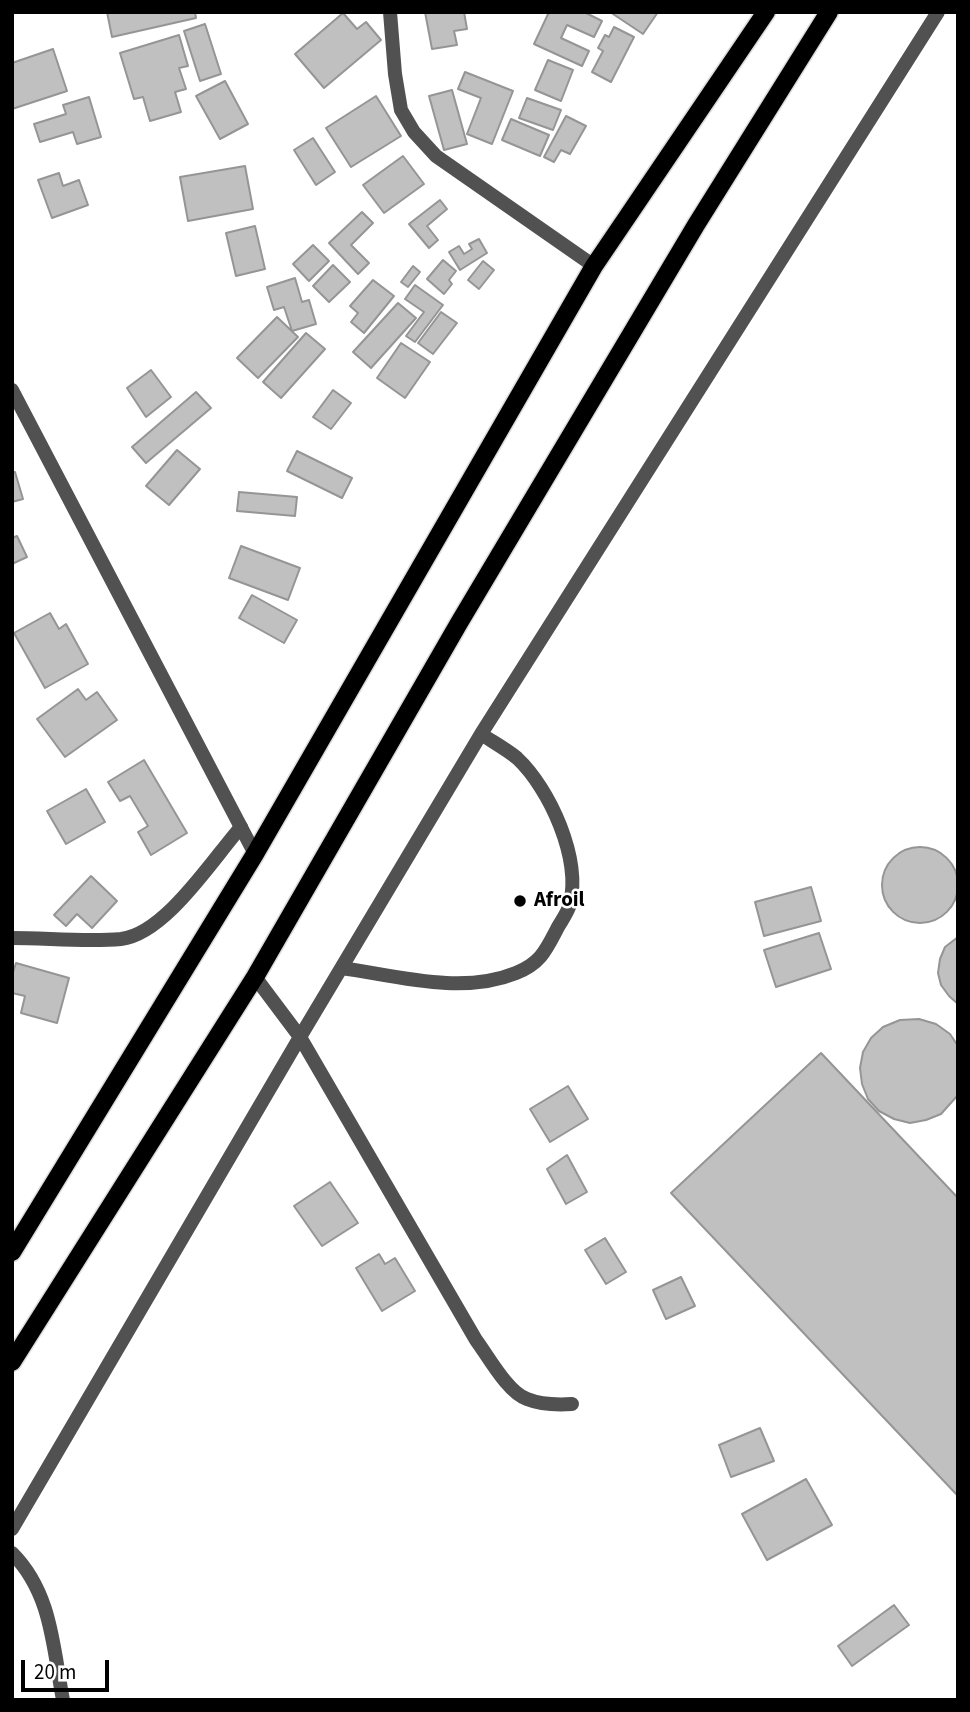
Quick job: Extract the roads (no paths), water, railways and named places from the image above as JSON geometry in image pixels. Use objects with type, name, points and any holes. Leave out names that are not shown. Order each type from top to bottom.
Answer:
[{"type":"main road","points":[[12,1362],[255,976],[459,623],[668,272],[829,12]]},
{"type":"main road","points":[[12,1252],[255,854],[594,266],[760,15]]},
{"type":"street","points":[[390,12],[401,110],[414,132],[436,156],[594,266]]},
{"type":"street","points":[[12,1529],[481,734],[938,12]]},
{"type":"street","points":[[12,390],[255,854]]},
{"type":"street","points":[[342,968],[456,983],[489,980],[517,972],[542,958],[570,905],[573,877],[569,855],[558,820],[541,788],[517,759],[481,734]]},
{"type":"street","points":[[12,938],[122,939],[152,928],[172,910],[241,827]]},
{"type":"street","points":[[255,976],[300,1037],[476,1340],[503,1378],[524,1399],[551,1405],[572,1404]]},
{"type":"street","points":[[12,1553],[21,1562],[41,1595],[55,1643],[64,1700]]},
{"type":"place","name":"Afroil","points":[[520,901]]}]
